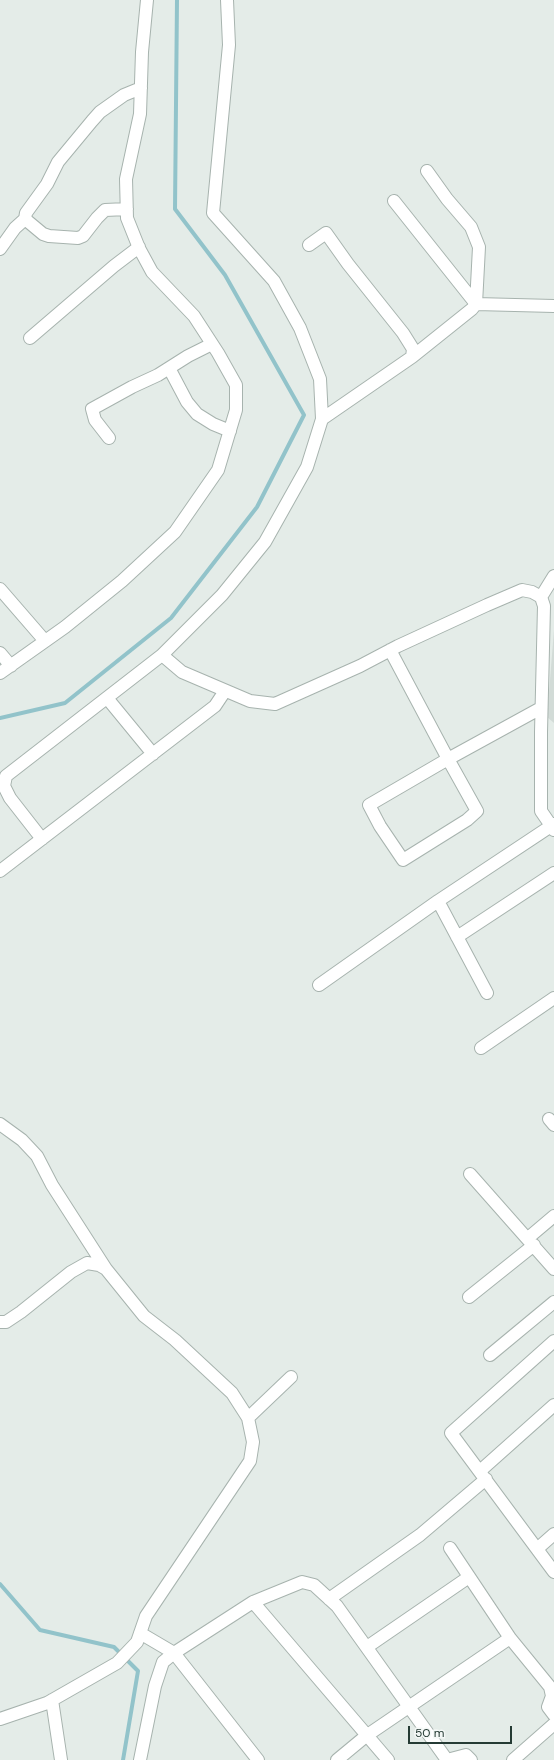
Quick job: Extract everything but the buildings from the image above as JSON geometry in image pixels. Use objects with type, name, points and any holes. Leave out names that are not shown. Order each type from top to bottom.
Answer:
[{"type":"street","points":[[0,673],[45,641],[122,580],[175,532],[218,470],[236,410],[236,385],[194,316],[152,272],[138,246],[127,218],[126,179],[140,114],[147,0]]},
{"type":"street","points":[[42,839],[2,788],[6,776],[162,655],[222,595],[265,542],[307,466],[322,419],[320,379],[300,328],[274,281],[213,213],[229,45],[227,0]]},
{"type":"street","points":[[0,249],[15,228],[25,219],[26,213],[47,184],[58,162],[92,121],[100,112],[124,95],[141,88]]},
{"type":"street","points":[[322,419],[412,357],[472,310],[476,304],[479,247],[471,227],[447,199],[427,171]]},
{"type":"street","points":[[394,201],[476,304]]},
{"type":"street","points":[[25,219],[43,234],[49,236],[78,238],[83,236],[105,210],[127,209]]},
{"type":"street","points":[[308,245],[326,233],[348,264],[403,333],[412,349],[412,357]]},
{"type":"street","points":[[30,338],[138,246]]},
{"type":"street","points":[[476,304],[554,306]]},
{"type":"street","points":[[109,438],[95,420],[92,409],[212,344]]},
{"type":"street","points":[[169,368],[187,402],[197,414],[213,424],[230,431]]},
{"type":"street","points":[[541,597],[554,576]]},
{"type":"street","points":[[0,588],[45,641]]},
{"type":"street","points":[[162,655],[182,672],[225,691],[250,701],[275,704],[522,590],[532,592],[541,597],[544,606],[541,811],[553,826],[438,901],[319,985]]},
{"type":"street","points":[[390,650],[448,759],[477,811],[467,820],[403,860],[380,826],[369,805],[448,759],[542,708]]},
{"type":"street","points":[[0,653],[11,666]]},
{"type":"street","points":[[0,871],[215,706],[225,691]]},
{"type":"street","points":[[107,698],[153,754]]},
{"type":"street","points":[[457,937],[554,874]]},
{"type":"street","points":[[438,901],[487,993]]},
{"type":"street","points":[[481,1048],[554,998]]},
{"type":"street","points":[[0,1124],[22,1140],[37,1156],[52,1185],[106,1269],[144,1316],[175,1340],[232,1393],[248,1418],[253,1442],[250,1461],[146,1616],[139,1638],[117,1663],[47,1703],[0,1720]]},
{"type":"street","points":[[470,1174],[554,1269]]},
{"type":"street","points":[[469,1297],[531,1242],[554,1216]]},
{"type":"street","points":[[0,1322],[6,1322],[71,1272],[87,1263],[98,1265],[106,1269]]},
{"type":"street","points":[[490,1355],[554,1302]]},
{"type":"street","points":[[554,1342],[451,1433],[554,1572]]},
{"type":"street","points":[[248,1418],[291,1377]]},
{"type":"street","points":[[329,1599],[420,1535],[554,1405]]},
{"type":"street","points":[[537,1548],[554,1534]]},
{"type":"street","points":[[450,1548],[510,1638],[550,1687],[552,1696],[548,1707],[554,1715]]},
{"type":"street","points":[[367,1647],[469,1576]]},
{"type":"street","points":[[140,1760],[155,1686],[163,1662],[174,1653],[253,1602],[302,1582],[314,1585],[337,1606],[447,1760],[466,1755],[471,1760]]},
{"type":"street","points":[[253,1602],[388,1760]]},
{"type":"street","points":[[139,1638],[174,1653],[258,1760]]},
{"type":"street","points":[[337,1760],[366,1736],[510,1638]]},
{"type":"street","points":[[52,1700],[61,1760]]},
{"type":"street","points":[[513,1760],[554,1724]]},
{"type":"shaded area","points":[[554,630],[554,723],[547,717]]},
{"type":"waterway","points":[[0,718],[65,703],[171,618],[257,507],[304,415],[225,275],[175,209],[177,0]]},
{"type":"waterway","points":[[0,1584],[40,1630],[114,1647],[138,1671],[123,1760]]}]
